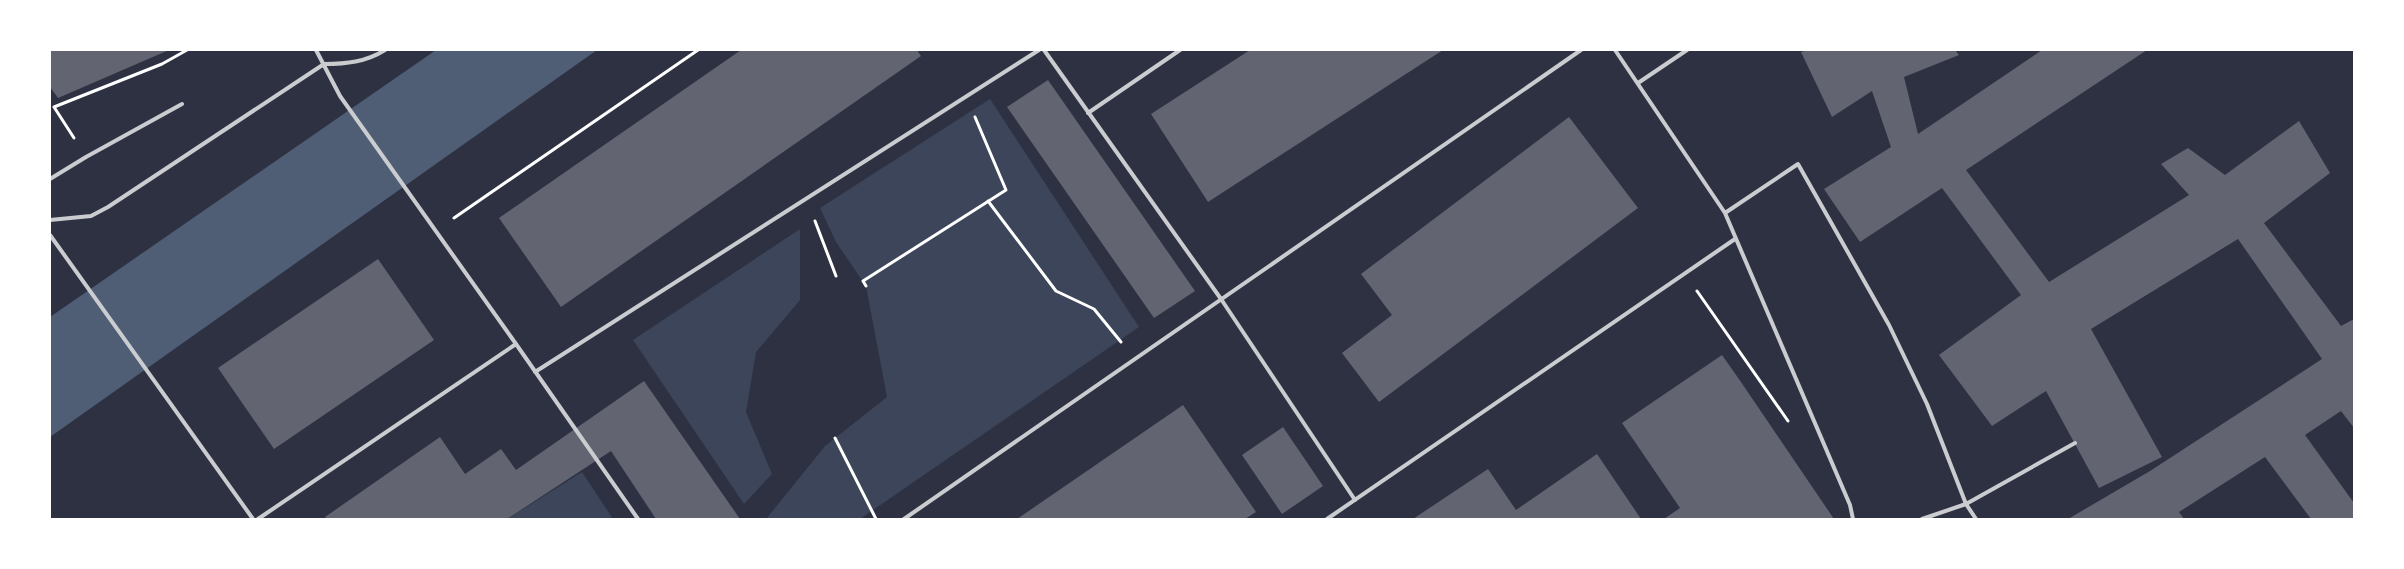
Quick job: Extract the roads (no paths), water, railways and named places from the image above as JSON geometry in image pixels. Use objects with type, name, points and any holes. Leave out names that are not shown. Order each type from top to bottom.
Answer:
[{"type":"lane","points":[[316,50],[340,96],[638,519]]},
{"type":"lane","points":[[50,220],[91,216],[108,207],[324,64],[346,64],[363,60],[385,50]]},
{"type":"lane","points":[[535,372],[1038,50]]},
{"type":"lane","points":[[1044,50],[1221,299],[1355,500]]},
{"type":"lane","points":[[1088,113],[1180,50]]},
{"type":"lane","points":[[904,519],[1581,50]]},
{"type":"lane","points":[[1615,50],[1725,213],[1850,504],[1853,519]]},
{"type":"lane","points":[[1638,83],[1687,50]]},
{"type":"lane","points":[[50,179],[86,156],[182,104]]},
{"type":"lane","points":[[1725,213],[1798,164],[1889,325],[1927,404],[1966,504],[1976,519]]},
{"type":"lane","points":[[50,235],[253,519]]},
{"type":"lane","points":[[1327,519],[1735,239]]},
{"type":"lane","points":[[258,519],[516,344]]},
{"type":"lane","points":[[1922,519],[1966,504],[2075,443]]}]
